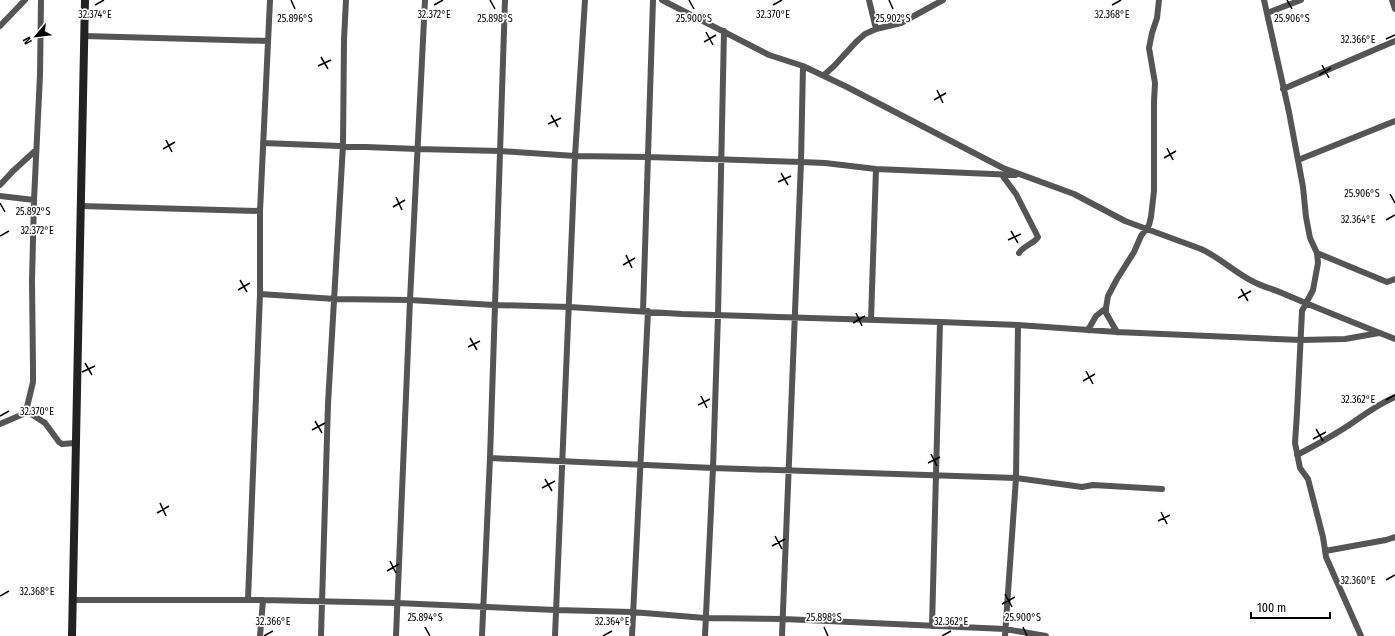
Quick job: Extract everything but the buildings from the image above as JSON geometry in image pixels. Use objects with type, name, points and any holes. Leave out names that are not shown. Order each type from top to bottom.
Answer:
[{"type":"main road","points":[[72,636],[85,0]]},
{"type":"street","points":[[0,26],[25,0]]},
{"type":"street","points":[[41,0],[40,82],[36,150],[32,281],[33,367],[32,382],[27,407],[28,412],[45,424],[59,442],[62,444],[76,444]]},
{"type":"street","points":[[248,600],[260,294],[260,211],[270,0]]},
{"type":"street","points":[[321,636],[328,404],[343,145],[346,0]]},
{"type":"street","points":[[396,636],[410,300],[425,0]]},
{"type":"street","points":[[482,636],[490,458],[505,0]]},
{"type":"street","points":[[555,636],[575,156],[585,0]]},
{"type":"street","points":[[632,636],[632,612],[641,464],[653,0]]},
{"type":"street","points":[[662,0],[769,55],[803,66],[824,75],[906,116],[1003,168],[1074,194],[1121,220],[1207,251],[1251,281],[1395,340]]},
{"type":"street","points":[[869,0],[876,29]]},
{"type":"street","points":[[824,75],[859,38],[876,29],[901,23],[943,0]]},
{"type":"street","points":[[1117,332],[1108,317],[1106,308],[1111,291],[1131,257],[1151,217],[1154,178],[1155,82],[1149,48],[1159,0]]},
{"type":"street","points":[[1264,0],[1289,112],[1303,186],[1308,233],[1317,253],[1318,263],[1313,290],[1302,311],[1295,443],[1300,468],[1308,479],[1325,551],[1361,636]]},
{"type":"street","points":[[1267,13],[1301,0]]},
{"type":"street","points":[[1392,0],[1395,9]]},
{"type":"street","points":[[705,636],[718,315],[724,31]]},
{"type":"street","points":[[84,36],[268,41]]},
{"type":"street","points":[[1283,89],[1395,41]]},
{"type":"street","points":[[782,636],[801,162],[803,66]]},
{"type":"street","points":[[1298,160],[1395,121]]},
{"type":"street","points":[[263,143],[500,151],[575,156],[825,163],[876,169],[1019,175]]},
{"type":"street","points":[[0,185],[36,150]]},
{"type":"street","points":[[871,320],[876,169]]},
{"type":"street","points":[[1002,175],[1016,194],[1038,237],[1037,240],[1019,252]]},
{"type":"street","points":[[0,196],[34,200]]},
{"type":"street","points":[[81,206],[260,211]]},
{"type":"street","points":[[1317,253],[1395,285]]},
{"type":"street","points":[[1387,282],[1395,279]]},
{"type":"street","points":[[260,294],[335,299],[410,300],[718,315],[1018,325],[1117,332],[1301,340],[1345,339],[1379,333]]},
{"type":"street","points":[[1088,330],[1096,316],[1106,308]]},
{"type":"street","points":[[932,626],[940,322]]},
{"type":"street","points":[[1005,633],[1016,478],[1018,325]]},
{"type":"street","points":[[1297,455],[1354,421],[1366,412],[1395,397]]},
{"type":"street","points":[[0,424],[28,412]]},
{"type":"street","points":[[490,458],[713,468],[1016,478],[1082,487],[1093,485],[1162,489]]},
{"type":"street","points":[[1325,551],[1395,537]]},
{"type":"street","points":[[73,600],[263,600],[397,603],[632,612],[705,618],[783,619],[932,626],[1046,636]]},
{"type":"street","points":[[260,636],[263,600]]}]
